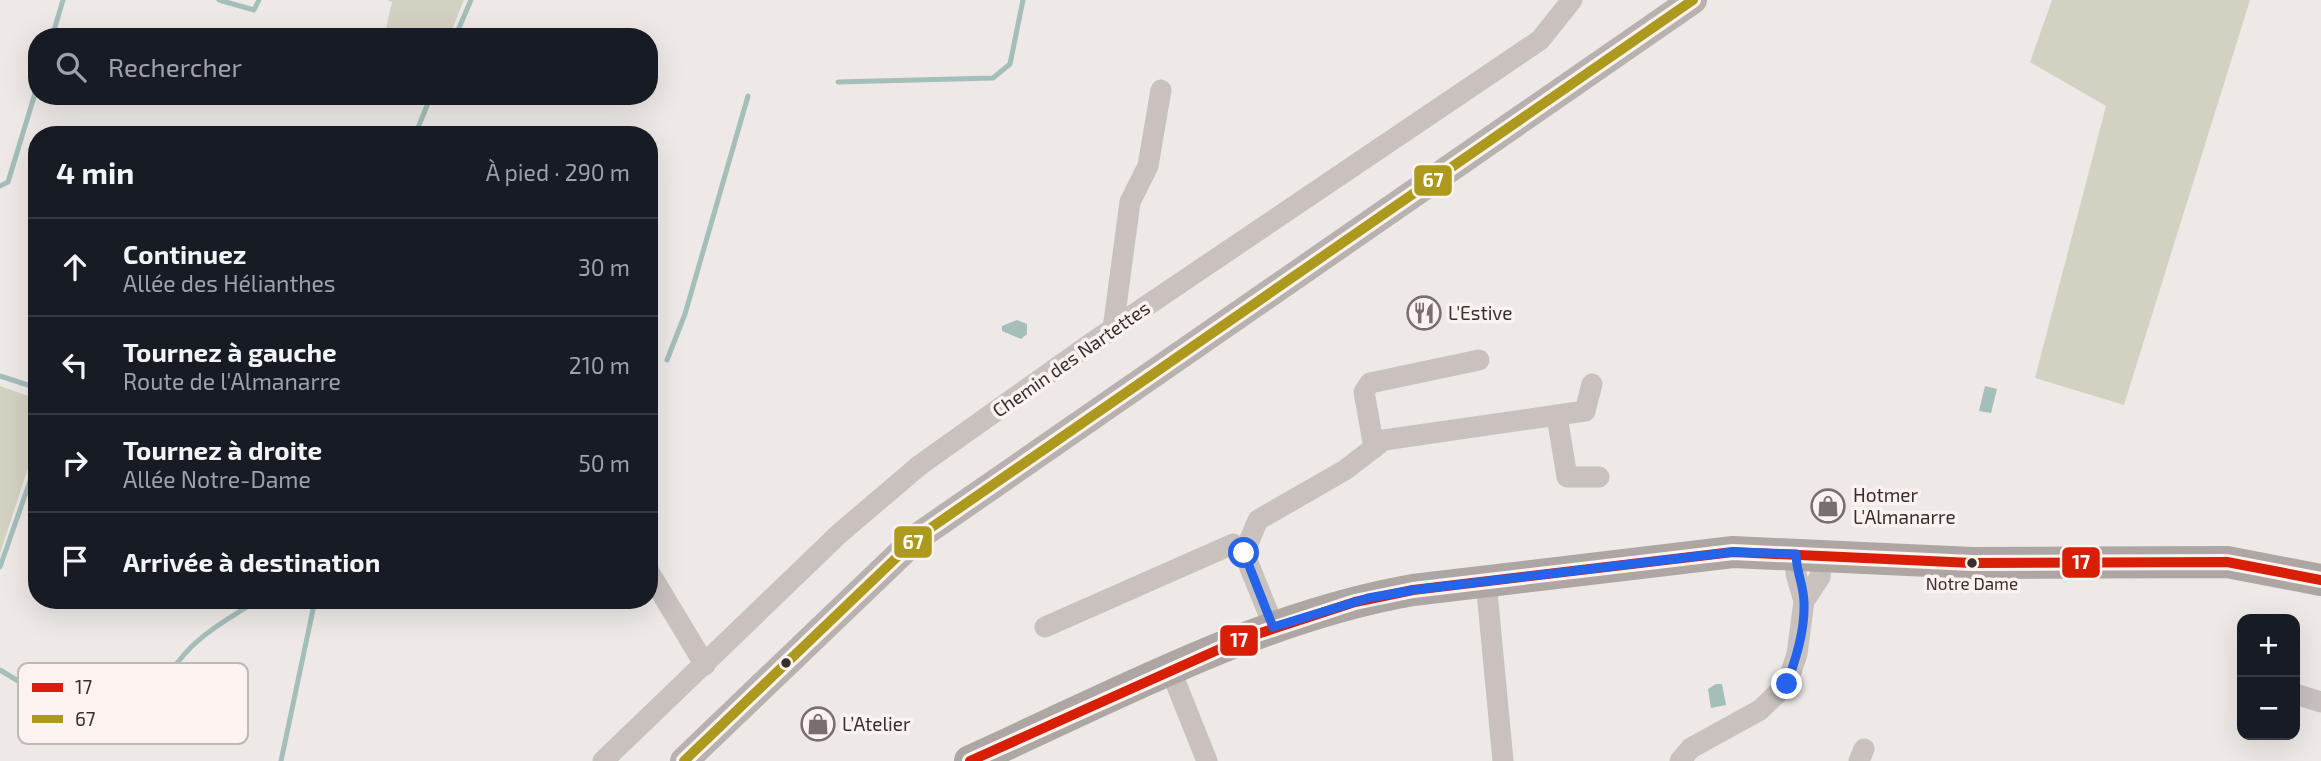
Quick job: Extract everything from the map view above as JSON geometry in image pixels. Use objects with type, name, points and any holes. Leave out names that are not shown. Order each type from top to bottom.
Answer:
[{"type":"main road","points":[[684,761],[919,536],[1693,0]]},
{"type":"main road","points":[[970,761],[1273,627],[1368,598],[1486,581],[1733,552],[1972,563],[2227,562],[2321,580]]},
{"type":"street","name":"Chemin des Nartettes","points":[[603,761],[790,580],[892,486],[1113,329],[1540,40],[1572,0]]},
{"type":"street","points":[[1113,329],[1130,202],[1148,166],[1161,90]]},
{"type":"street","points":[[1374,448],[1364,392],[1370,383],[1479,360]]},
{"type":"street","points":[[1244,553],[1258,520],[1345,470],[1384,440],[1585,411],[1592,384]]},
{"type":"street","points":[[1556,416],[1567,477],[1599,477]]},
{"type":"street","points":[[1045,627],[1233,544],[1244,553],[1273,627]]},
{"type":"street","points":[[1680,761],[1691,748],[1760,710],[1787,684],[1797,654],[1804,601],[1820,577],[1809,554]]},
{"type":"street","points":[[1486,581],[1503,761]]},
{"type":"street","points":[[658,587],[705,665]]},
{"type":"street","points":[[1171,671],[1207,761]]},
{"type":"street","points":[[2300,696],[2321,702]]},
{"type":"shaded area","points":[[387,0],[464,0],[453,28],[386,28],[392,2]]},
{"type":"shaded area","points":[[2052,0],[2250,0],[2124,405],[2035,378],[2106,106],[2030,62]]},
{"type":"shaded area","points":[[0,386],[28,396],[28,468],[0,554]]},
{"type":"water","points":[[1017,320],[1027,324],[1027,334],[1021,339],[1002,331],[1002,326]]},
{"type":"water","points":[[1985,386],[1997,389],[1991,413],[1979,411]]},
{"type":"water","points":[[1722,684],[1726,705],[1711,708],[1708,689]]},
{"type":"waterway","points":[[55,28],[63,0]]},
{"type":"waterway","points":[[219,0],[254,10],[259,0]]},
{"type":"waterway","points":[[459,28],[471,0]]},
{"type":"waterway","points":[[838,82],[993,78],[1010,64],[1023,0]]},
{"type":"waterway","points":[[667,360],[685,314],[748,96]]},
{"type":"waterway","points":[[0,186],[8,182],[32,105]]},
{"type":"waterway","points":[[419,126],[427,105]]},
{"type":"waterway","points":[[0,376],[28,385]]},
{"type":"waterway","points":[[0,567],[28,487]]},
{"type":"waterway","points":[[177,663],[198,641],[244,609]]},
{"type":"waterway","points":[[281,761],[313,609]]},
{"type":"waterway","points":[[0,670],[18,681]]},
{"type":"transit line","name":"67","points":[[684,761],[919,536],[1693,0]]},
{"type":"transit line","name":"17","points":[[970,761],[1242,639],[1355,602],[1413,590],[1733,552],[1972,563],[2227,562],[2321,580]]},
{"type":"place","name":"L'Estive","points":[[1424,313]]},
{"type":"place","name":"Hotmer L'Almanarre","points":[[1828,506]]},
{"type":"place","name":"Notre Dame","points":[[1972,563]]},
{"type":"place","name":"L’Atelier","points":[[818,724]]},
{"type":"route","points":[[1244,553],[1273,627],[1317,611],[1413,590],[1733,552],[1796,554],[1796,574],[1804,601],[1797,654],[1787,684]]}]
